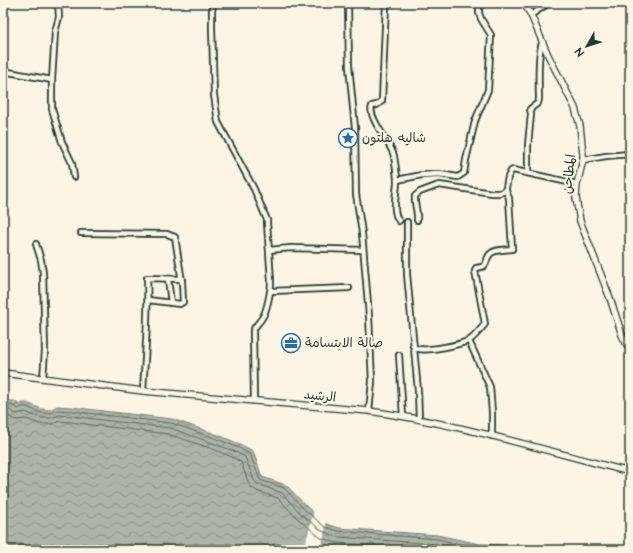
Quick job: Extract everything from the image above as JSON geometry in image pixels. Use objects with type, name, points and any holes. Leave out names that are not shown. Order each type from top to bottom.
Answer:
[{"type":"main road","name":"المطاحن","points":[[524,3],[578,117],[582,136],[583,160],[577,184],[576,198],[581,227],[630,351]]},
{"type":"main road","name":"الرشيد","points":[[3,373],[142,391],[369,411],[403,416],[456,427],[630,472]]},
{"type":"street","points":[[58,3],[59,16],[55,32],[52,109],[60,136],[72,163],[74,177]]},
{"type":"street","points":[[213,3],[212,29],[214,96],[218,122],[254,189],[267,220],[271,291],[263,317],[253,331],[254,401]]},
{"type":"street","points":[[348,3],[349,66],[355,128],[356,194],[361,224],[372,382],[369,411]]},
{"type":"street","points":[[386,3],[382,101],[377,105],[372,106],[371,111],[393,155],[397,180],[395,217],[398,221]]},
{"type":"street","points":[[397,180],[439,174],[458,177],[464,173],[475,121],[488,90],[491,35],[479,13],[480,7],[484,3]]},
{"type":"street","points":[[531,15],[549,3]]},
{"type":"street","points":[[528,173],[530,109],[538,103],[539,99],[542,43]]},
{"type":"street","points":[[3,71],[52,80]]},
{"type":"street","points":[[583,160],[630,154]]},
{"type":"street","points":[[413,346],[419,349],[430,350],[469,341],[485,324],[475,269],[484,267],[489,256],[494,251],[512,249],[508,198],[506,191],[508,176],[511,171],[513,170],[577,184]]},
{"type":"street","points":[[417,220],[418,217],[415,205],[415,196],[420,192],[436,186],[492,193],[506,191]]},
{"type":"street","points":[[407,222],[407,274],[418,390],[419,420]]},
{"type":"street","points":[[81,233],[167,234],[175,237],[182,279],[183,302],[181,304],[148,300]]},
{"type":"street","points":[[36,244],[43,273],[45,351],[43,378]]},
{"type":"street","points":[[269,250],[291,248],[363,250]]},
{"type":"street","points":[[142,391],[148,300],[147,278],[182,279]]},
{"type":"street","points":[[168,279],[171,303]]},
{"type":"street","points":[[271,291],[349,288]]},
{"type":"street","points":[[469,341],[490,387],[492,436]]},
{"type":"street","points":[[399,355],[403,416]]},
{"type":"water","points":[[3,401],[15,401],[19,405],[27,403],[42,409],[50,410],[57,406],[72,407],[172,419],[218,435],[253,451],[262,477],[286,485],[307,507],[327,524],[339,528],[437,535],[480,544],[627,550],[3,550]]},
{"type":"pier","points":[[314,510],[327,521],[321,550],[304,550]]},
{"type":"place","name":"شاليه هلتون","points":[[348,138]]},
{"type":"place","name":"صالة الابتسامة","points":[[291,343]]}]
